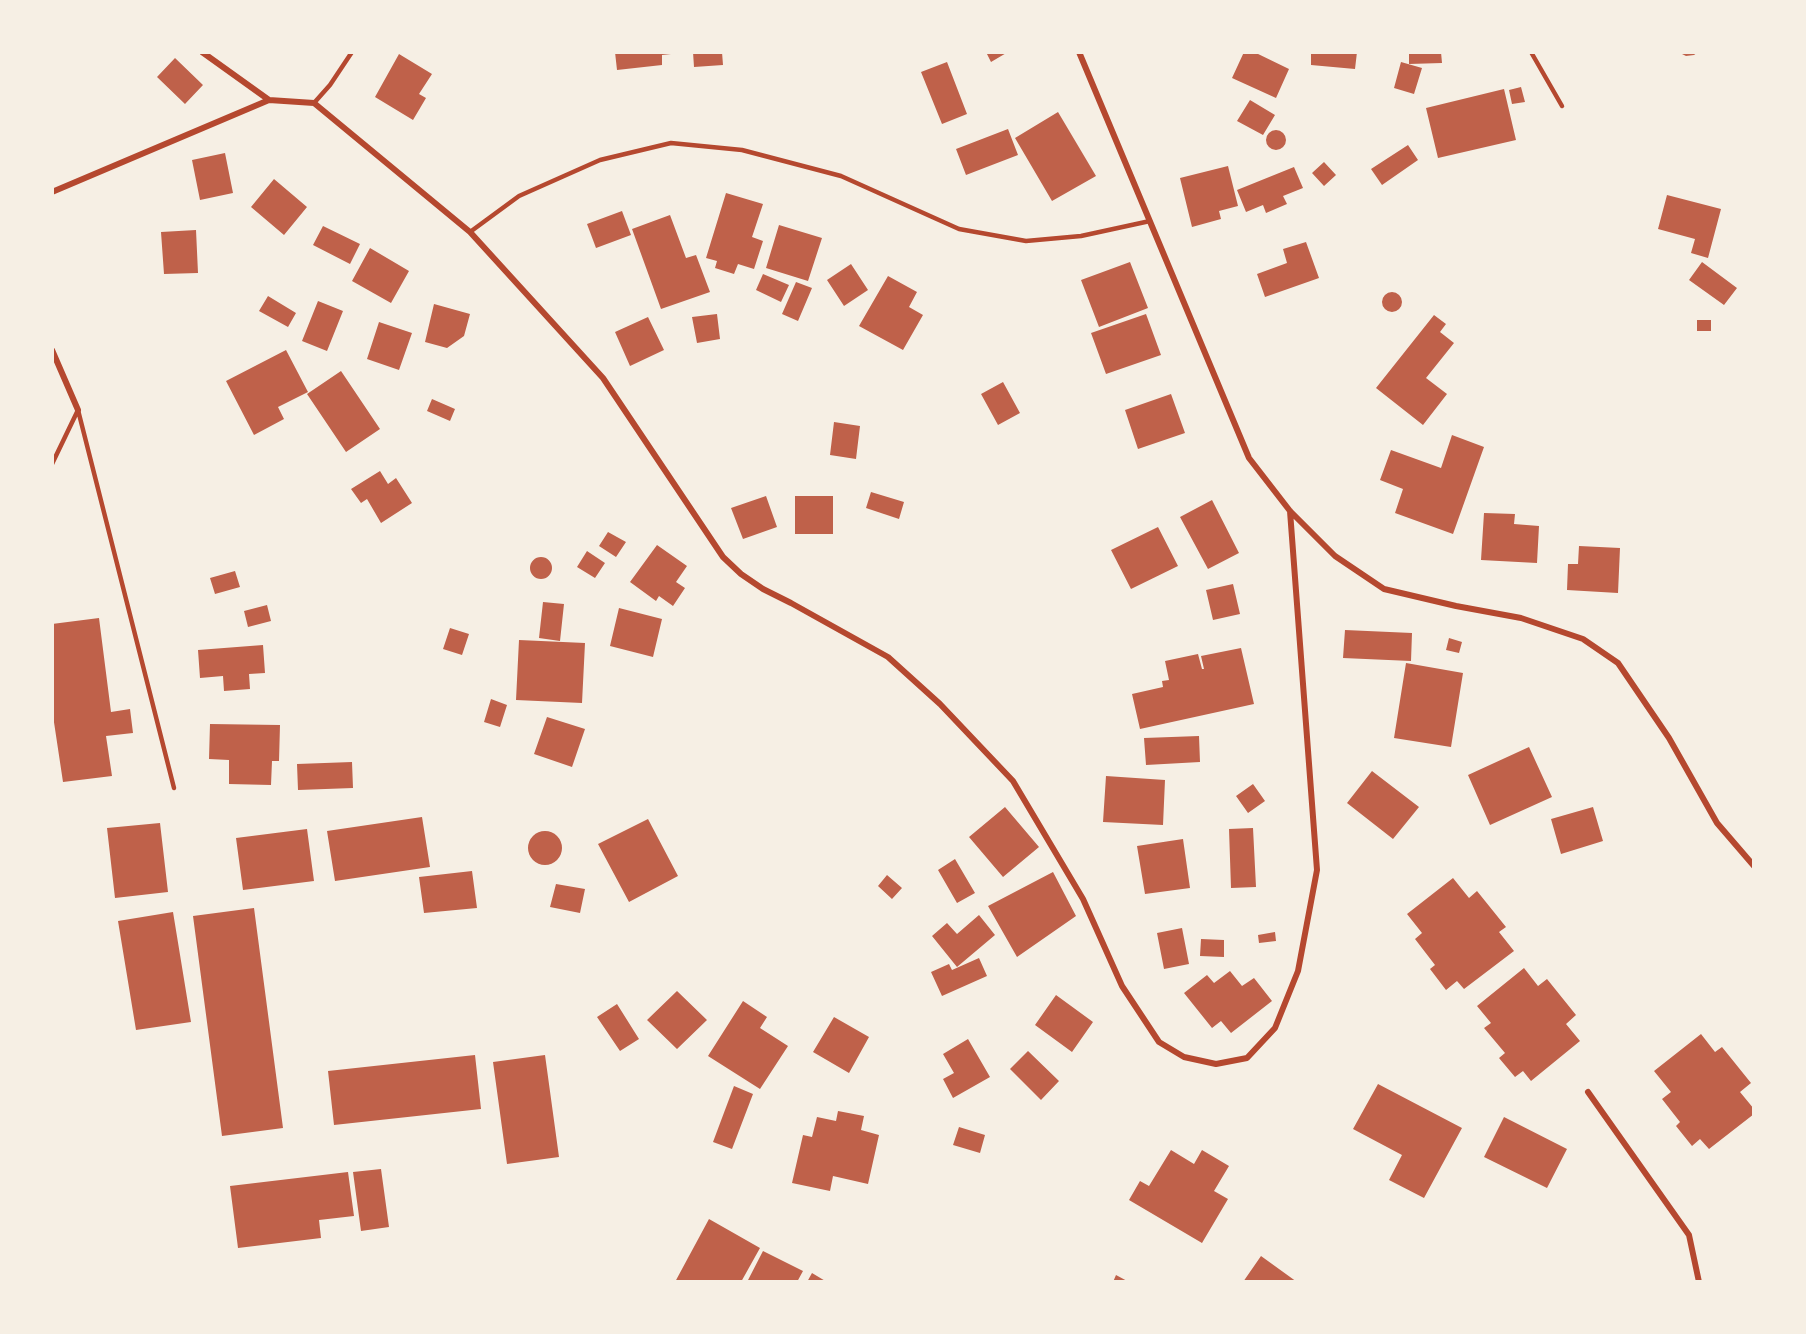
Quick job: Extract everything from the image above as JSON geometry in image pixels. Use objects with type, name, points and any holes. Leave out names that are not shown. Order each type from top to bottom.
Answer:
[{"type":"street","points":[[202,52],[269,100]]},
{"type":"street","points":[[1079,52],[1249,458],[1290,511],[1335,556],[1384,589],[1521,618],[1583,639],[1618,663],[1669,738],[1717,823],[1754,866]]},
{"type":"street","points":[[52,192],[269,100],[314,102],[470,232],[603,378],[723,557],[741,574],[763,589],[888,657],[940,704],[1013,781],[1083,899],[1122,986],[1160,1042],[1184,1057],[1216,1064],[1247,1058],[1275,1028],[1298,971],[1317,870],[1290,511]]},
{"type":"street","points":[[52,350],[78,410]]},
{"type":"street","points":[[1588,1092],[1689,1235],[1699,1281]]},
{"type":"lane","points":[[314,102],[330,85],[352,52]]},
{"type":"lane","points":[[1532,52],[1562,106]]},
{"type":"lane","points":[[470,232],[519,196],[600,160],[671,143],[742,150],[841,176],[959,229],[1026,242],[1081,236],[1150,220]]},
{"type":"lane","points":[[52,464],[78,410]]},
{"type":"lane","points":[[78,410],[174,788]]},
{"type":"building","points":[[615,52],[671,52],[671,54],[662,55],[662,65],[617,70]]},
{"type":"building","points":[[693,52],[722,52],[723,65],[694,67]]},
{"type":"building","points":[[986,52],[1008,52],[991,62]]},
{"type":"building","points":[[1244,52],[1254,52],[1289,69],[1276,98],[1232,78]]},
{"type":"building","points":[[1311,52],[1357,52],[1355,69],[1311,65]]},
{"type":"building","points":[[1409,52],[1441,52],[1442,63],[1409,64]]},
{"type":"building","points":[[1678,52],[1698,52],[1686,56]]},
{"type":"building","points":[[399,54],[432,74],[419,94],[426,98],[413,120],[375,97]]},
{"type":"building","points":[[175,58],[203,85],[185,104],[157,77]]},
{"type":"building","points":[[947,62],[967,114],[942,124],[921,72]]},
{"type":"building","points":[[1401,62],[1422,68],[1414,94],[1394,88]]},
{"type":"building","points":[[1521,87],[1525,102],[1512,104],[1509,90]]},
{"type":"building","points":[[1504,89],[1516,140],[1438,158],[1426,108]]},
{"type":"building","points":[[1250,100],[1275,115],[1263,135],[1237,121]]},
{"type":"building","points":[[1058,112],[1096,176],[1052,201],[1015,138]]},
{"type":"building","points":[[1008,129],[1018,155],[966,175],[956,149]]},
{"type":"building","points":[[1276,130],[1283,133],[1286,140],[1283,147],[1276,150],[1269,147],[1266,140],[1269,133]]},
{"type":"building","points":[[1408,145],[1418,160],[1382,185],[1371,169]]},
{"type":"building","points":[[225,153],[233,193],[200,200],[192,160]]},
{"type":"building","points":[[1324,162],[1336,175],[1324,186],[1312,173]]},
{"type":"building","points":[[1228,166],[1238,206],[1219,211],[1221,219],[1192,227],[1180,178]]},
{"type":"building","points":[[1294,167],[1303,188],[1283,196],[1287,204],[1266,213],[1263,205],[1246,212],[1237,190]]},
{"type":"building","points":[[274,179],[307,207],[284,235],[251,207]]},
{"type":"building","points":[[726,193],[763,204],[752,237],[763,241],[754,269],[738,264],[734,274],[715,268],[717,261],[706,258]]},
{"type":"building","points":[[1667,195],[1721,209],[1708,258],[1691,253],[1695,239],[1658,229]]},
{"type":"building","points":[[622,211],[631,235],[596,248],[587,224]]},
{"type":"building","points":[[670,215],[686,258],[696,255],[710,292],[661,309],[632,229]]},
{"type":"building","points":[[779,225],[822,238],[808,281],[766,268]]},
{"type":"building","points":[[323,226],[360,244],[350,264],[313,245]]},
{"type":"building","points":[[196,230],[198,273],[164,274],[161,232]]},
{"type":"building","points":[[1306,242],[1319,278],[1265,297],[1257,274],[1287,263],[1283,249]]},
{"type":"building","points":[[370,248],[409,271],[391,303],[352,281]]},
{"type":"building","points":[[1130,262],[1148,308],[1099,327],[1081,280]]},
{"type":"building","points":[[1702,262],[1737,288],[1724,305],[1689,280]]},
{"type":"building","points":[[851,264],[868,290],[844,306],[827,280]]},
{"type":"building","points":[[763,274],[789,285],[781,302],[756,290]]},
{"type":"building","points":[[888,276],[917,292],[909,307],[923,315],[903,350],[859,326]]},
{"type":"building","points":[[796,282],[812,288],[798,321],[782,314]]},
{"type":"building","points":[[1388,292],[1396,292],[1402,298],[1402,306],[1396,312],[1388,312],[1382,306],[1382,298]]},
{"type":"building","points":[[268,296],[296,313],[288,327],[259,311]]},
{"type":"building","points":[[318,301],[343,311],[327,351],[302,341]]},
{"type":"building","points":[[434,304],[470,314],[464,336],[447,348],[425,342]]},
{"type":"building","points":[[717,314],[720,339],[697,343],[692,317]]},
{"type":"building","points":[[1146,314],[1161,355],[1106,374],[1091,333]]},
{"type":"building","points":[[1434,315],[1446,324],[1440,332],[1454,343],[1426,378],[1447,394],[1423,425],[1376,388]]},
{"type":"building","points":[[648,317],[664,350],[630,366],[615,332]]},
{"type":"building","points":[[1697,320],[1711,320],[1711,331],[1697,331]]},
{"type":"building","points":[[379,322],[412,333],[399,370],[367,359]]},
{"type":"building","points":[[286,350],[308,392],[278,407],[284,419],[254,435],[226,381]]},
{"type":"building","points":[[341,371],[380,429],[346,452],[307,394]]},
{"type":"building","points":[[1003,382],[1020,413],[998,425],[981,394]]},
{"type":"building","points":[[1171,394],[1185,433],[1138,449],[1125,410]]},
{"type":"building","points":[[432,399],[455,409],[450,421],[427,411]]},
{"type":"building","points":[[834,422],[860,426],[856,459],[830,455]]},
{"type":"building","points":[[1452,435],[1484,447],[1453,534],[1395,513],[1403,489],[1380,480],[1391,450],[1441,468]]},
{"type":"building","points":[[380,471],[388,484],[396,478],[412,503],[381,523],[367,499],[361,503],[351,489]]},
{"type":"building","points":[[871,492],[904,502],[899,519],[866,508]]},
{"type":"building","points":[[766,496],[777,527],[743,539],[731,508]]},
{"type":"building","points":[[795,496],[833,496],[833,534],[795,534]]},
{"type":"building","points":[[1212,500],[1239,553],[1208,569],[1180,517]]},
{"type":"building","points":[[1484,513],[1515,514],[1514,524],[1539,526],[1537,563],[1481,560]]},
{"type":"building","points":[[1158,527],[1178,566],[1131,589],[1111,550]]},
{"type":"building","points":[[608,532],[626,542],[616,557],[599,546]]},
{"type":"building","points":[[657,545],[687,566],[676,582],[685,588],[673,606],[659,596],[656,601],[630,582]]},
{"type":"building","points":[[1579,546],[1620,548],[1618,593],[1567,590],[1568,564],[1578,564]]},
{"type":"building","points":[[587,551],[605,563],[595,578],[577,567]]},
{"type":"building","points":[[541,557],[549,560],[552,568],[549,576],[541,579],[533,576],[530,568],[533,560]]},
{"type":"building","points":[[235,571],[240,587],[215,594],[210,578]]},
{"type":"building","points":[[1233,584],[1240,614],[1213,620],[1206,590]]},
{"type":"building","points":[[543,602],[564,604],[560,641],[539,638]]},
{"type":"building","points":[[267,605],[271,621],[248,627],[244,611]]},
{"type":"building","points":[[619,608],[662,619],[653,657],[610,646]]},
{"type":"building","points":[[99,618],[111,712],[130,709],[133,733],[106,736],[112,776],[63,782],[52,709],[52,624]]},
{"type":"building","points":[[450,628],[469,634],[462,655],[443,649]]},
{"type":"building","points":[[1345,630],[1412,633],[1411,661],[1343,658]]},
{"type":"building","points":[[1449,638],[1462,642],[1459,653],[1446,650]]},
{"type":"building","points":[[519,640],[585,643],[582,703],[516,700]]},
{"type":"building","points":[[263,645],[265,673],[249,674],[250,689],[224,691],[223,676],[200,678],[198,650]]},
{"type":"building","points":[[1241,648],[1254,704],[1140,729],[1132,694],[1163,687],[1162,681],[1169,680],[1165,661],[1198,654],[1202,669],[1204,669],[1201,656]]},
{"type":"building","points":[[1406,663],[1463,673],[1451,747],[1394,738]]},
{"type":"building","points":[[491,699],[507,705],[500,727],[484,722]]},
{"type":"building","points":[[547,717],[585,729],[572,767],[534,754]]},
{"type":"building","points":[[210,724],[280,725],[279,761],[272,761],[271,785],[229,784],[229,760],[209,759]]},
{"type":"building","points":[[1199,736],[1200,762],[1146,765],[1144,738]]},
{"type":"building","points":[[1529,747],[1552,797],[1490,825],[1468,775]]},
{"type":"building","points":[[352,762],[353,788],[298,790],[297,764]]},
{"type":"building","points":[[1372,771],[1419,807],[1393,839],[1347,803]]},
{"type":"building","points":[[1106,776],[1165,780],[1163,825],[1103,822]]},
{"type":"building","points":[[1253,784],[1265,801],[1248,813],[1236,796]]},
{"type":"building","points":[[1005,807],[1039,847],[1003,877],[969,837]]},
{"type":"building","points":[[1593,807],[1603,841],[1561,854],[1551,819]]},
{"type":"building","points":[[422,817],[430,867],[335,881],[327,831]]},
{"type":"building","points":[[648,819],[678,876],[629,902],[598,844]]},
{"type":"building","points":[[160,823],[168,892],[115,898],[107,828]]},
{"type":"building","points":[[1253,828],[1256,887],[1231,888],[1229,829]]},
{"type":"building","points":[[307,829],[314,881],[243,890],[236,838]]},
{"type":"building","points":[[545,831],[557,836],[562,848],[557,860],[545,865],[533,860],[528,848],[533,836]]},
{"type":"building","points":[[1183,839],[1190,888],[1145,894],[1137,846]]},
{"type":"building","points":[[955,859],[975,893],[957,903],[938,870]]},
{"type":"building","points":[[472,871],[477,908],[424,913],[419,877]]},
{"type":"building","points":[[1053,872],[1076,916],[1017,957],[988,906]]},
{"type":"building","points":[[887,875],[902,888],[892,899],[878,886]]},
{"type":"building","points":[[1453,878],[1469,898],[1477,891],[1506,927],[1499,932],[1514,951],[1464,989],[1457,981],[1446,990],[1430,969],[1435,965],[1415,939],[1422,933],[1407,914]]},
{"type":"building","points":[[556,884],[585,889],[580,913],[550,907]]},
{"type":"building","points":[[254,908],[283,1128],[222,1136],[193,916]]},
{"type":"building","points":[[173,912],[191,1022],[136,1030],[118,921]]},
{"type":"building","points":[[979,915],[995,935],[957,967],[932,936],[947,923],[957,934]]},
{"type":"building","points":[[1182,928],[1189,964],[1164,969],[1157,933]]},
{"type":"building","points":[[1275,932],[1276,941],[1259,943],[1258,935]]},
{"type":"building","points":[[1201,939],[1224,940],[1224,957],[1200,956]]},
{"type":"building","points":[[979,958],[987,976],[942,996],[931,972],[949,964],[952,970]]},
{"type":"building","points":[[1524,968],[1538,986],[1547,979],[1576,1015],[1566,1024],[1580,1041],[1531,1081],[1523,1071],[1515,1077],[1499,1058],[1505,1053],[1484,1028],[1491,1023],[1477,1006]]},
{"type":"building","points":[[1230,971],[1242,986],[1254,978],[1272,1001],[1231,1033],[1221,1021],[1212,1028],[1184,993],[1207,975],[1214,983]]},
{"type":"building","points":[[677,991],[707,1020],[677,1049],[647,1020]]},
{"type":"building","points":[[1056,995],[1093,1022],[1072,1052],[1035,1025]]},
{"type":"building","points":[[743,1001],[767,1017],[760,1028],[788,1046],[760,1089],[708,1056]]},
{"type":"building","points":[[617,1004],[639,1039],[620,1051],[597,1017]]},
{"type":"building","points":[[834,1017],[869,1037],[849,1073],[813,1052]]},
{"type":"building","points":[[1701,1034],[1715,1052],[1722,1047],[1751,1083],[1740,1092],[1754,1109],[1754,1114],[1709,1149],[1700,1139],[1692,1146],[1676,1126],[1680,1122],[1662,1099],[1671,1092],[1654,1071]]},
{"type":"building","points":[[968,1039],[990,1077],[953,1098],[943,1079],[954,1073],[943,1054]]},
{"type":"building","points":[[1028,1051],[1059,1081],[1041,1100],[1010,1069]]},
{"type":"building","points":[[475,1055],[481,1109],[334,1125],[328,1071]]},
{"type":"building","points":[[545,1055],[559,1157],[507,1164],[493,1062]]},
{"type":"building","points":[[1378,1084],[1462,1128],[1424,1198],[1389,1180],[1402,1155],[1353,1129]]},
{"type":"building","points":[[734,1086],[753,1094],[732,1149],[713,1142]]},
{"type":"building","points":[[838,1111],[864,1116],[861,1130],[879,1135],[868,1184],[833,1176],[830,1191],[792,1183],[803,1135],[812,1137],[817,1117],[836,1121]]},
{"type":"building","points":[[1504,1117],[1567,1149],[1547,1188],[1484,1157]]},
{"type":"building","points":[[959,1127],[985,1135],[980,1153],[953,1145]]},
{"type":"building","points":[[1171,1150],[1194,1164],[1202,1150],[1229,1166],[1214,1191],[1228,1199],[1202,1243],[1129,1200],[1140,1181],[1149,1186]]},
{"type":"building","points":[[381,1169],[389,1227],[361,1231],[353,1172]]},
{"type":"building","points":[[348,1172],[354,1216],[319,1220],[321,1238],[238,1248],[230,1186]]},
{"type":"building","points":[[709,1219],[760,1248],[741,1282],[675,1282]]},
{"type":"building","points":[[763,1251],[803,1271],[797,1282],[747,1282]]},
{"type":"building","points":[[1261,1256],[1297,1282],[1243,1282]]},
{"type":"building","points":[[812,1273],[827,1282],[807,1282]]},
{"type":"building","points":[[1116,1275],[1129,1282],[1113,1282]]}]
